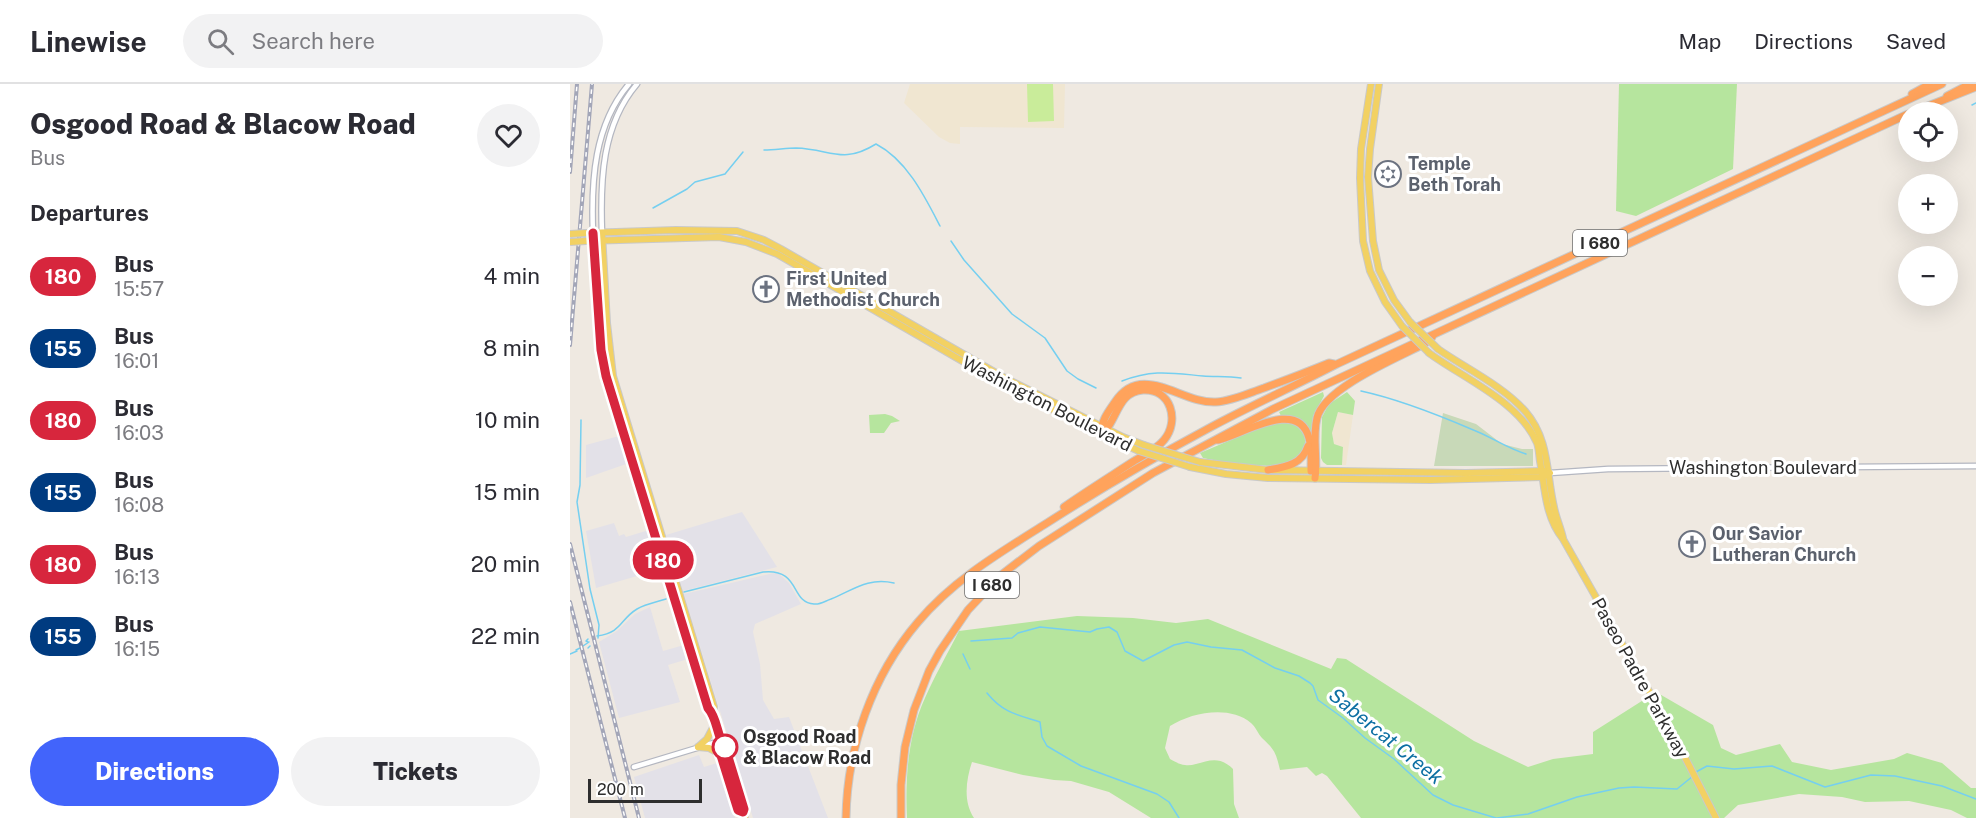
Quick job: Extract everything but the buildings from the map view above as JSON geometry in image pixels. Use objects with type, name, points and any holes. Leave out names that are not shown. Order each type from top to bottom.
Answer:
[{"type":"highway","points":[[1862,121],[1930,84]]},
{"type":"highway","name":"I 680","points":[[846,818],[847,788],[865,714],[875,689],[901,644],[916,623],[960,581],[1027,536],[1182,443],[1337,364],[1942,84]]},
{"type":"highway","name":"I 680","points":[[1933,102],[1970,84]]},
{"type":"highway","points":[[1938,102],[1976,87]]},
{"type":"highway","name":"I 680","points":[[901,818],[903,766],[915,710],[929,672],[940,651],[968,610],[1001,575],[1020,560],[1153,473],[1207,442],[1437,332],[1898,119]]},
{"type":"highway","points":[[1314,473],[1316,425],[1319,410],[1324,404],[1349,384],[1424,344],[1437,332]]},
{"type":"highway","points":[[1103,430],[1117,398],[1135,385],[1150,384],[1190,398],[1216,402],[1235,398],[1329,363],[1337,364]]},
{"type":"highway","points":[[1027,536],[1076,499],[1159,445],[1172,427],[1172,410],[1166,400],[1157,393],[1150,390],[1135,392],[1122,401],[1103,430]]},
{"type":"highway","points":[[1207,442],[1225,439],[1283,418],[1296,422],[1306,432],[1314,473]]},
{"type":"highway","points":[[1268,470],[1298,462],[1307,450],[1309,438]]},
{"type":"main road","name":"Paseo Padre Parkway","points":[[1371,84],[1361,149],[1360,178],[1364,241],[1370,270],[1385,303],[1402,326],[1429,353],[1497,398],[1520,417],[1537,443],[1550,515],[1556,530],[1671,730],[1716,818]]},
{"type":"main road","name":"Paseo Padre Parkway","points":[[1379,84],[1368,177],[1373,241],[1379,270],[1394,300],[1410,322],[1438,349],[1503,392],[1525,411],[1543,442],[1550,473],[1553,505],[1563,539]]},
{"type":"main road","name":"Washington Boulevard","points":[[570,234],[710,230],[737,231],[752,235],[788,252],[1005,378],[1138,451],[1190,467],[1243,476],[1314,473]]},
{"type":"main road","points":[[602,232],[607,328],[613,376],[668,566]]},
{"type":"main road","points":[[590,233],[601,350],[615,408],[702,668],[714,707],[713,714]]},
{"type":"main road","name":"Washington Boulevard","points":[[570,242],[709,237],[738,240],[763,248],[1002,384],[1103,430],[1200,462],[1268,470],[1430,480],[1550,473]]},
{"type":"main road","points":[[677,594],[708,708],[716,724],[720,754],[738,810],[744,815]]},
{"type":"main road","points":[[691,651],[694,652],[702,668]]},
{"type":"main road","points":[[698,747],[707,739],[716,724]]},
{"type":"main road","points":[[720,741],[725,747],[744,815]]},
{"type":"main road","points":[[698,747],[709,748],[720,754]]},
{"type":"street","points":[[590,233],[600,139],[611,111],[629,84]]},
{"type":"street","points":[[602,232],[607,142],[619,108],[637,84]]},
{"type":"street","name":"Washington Boulevard","points":[[1550,473],[1608,469],[1976,466]]},
{"type":"street","points":[[634,767],[720,741]]},
{"type":"shaded area","points":[[910,84],[1065,84],[1064,128],[960,127],[960,144],[950,143],[939,137],[904,103]]},
{"type":"shaded area","points":[[1338,412],[1353,415],[1346,465],[1342,465],[1343,447],[1334,444],[1332,433]]},
{"type":"shaded area","points":[[619,436],[629,463],[586,478],[586,445]]},
{"type":"shaded area","points":[[742,512],[777,567],[683,591],[666,535]]},
{"type":"shaded area","points":[[614,523],[619,536],[624,534],[626,537],[649,530],[661,569],[596,588],[586,531]]},
{"type":"shaded area","points":[[774,573],[779,574],[789,583],[801,604],[755,624],[753,632],[760,664],[763,700],[774,719],[789,717],[828,818],[753,818],[684,594]]},
{"type":"shaded area","points":[[650,607],[663,651],[684,645],[688,659],[668,665],[680,702],[619,718],[599,642],[617,631],[635,614]]},
{"type":"shaded area","points":[[699,755],[704,767],[717,763],[735,818],[645,818],[634,777]]},
{"type":"green space","points":[[1027,84],[1053,84],[1054,121],[1028,122]]},
{"type":"green space","points":[[1619,84],[1737,84],[1733,169],[1636,216],[1616,211]]},
{"type":"green space","points":[[1323,392],[1324,396],[1313,416],[1312,433],[1292,417],[1281,416],[1279,412]]},
{"type":"green space","points":[[1347,392],[1355,401],[1353,415],[1338,412],[1332,433],[1334,444],[1343,447],[1342,465],[1327,465],[1321,458],[1322,417],[1329,404]]},
{"type":"green space","points":[[1443,413],[1476,424],[1502,444],[1533,449],[1533,466],[1434,466]]},
{"type":"green space","points":[[885,414],[900,421],[891,423],[884,433],[870,433],[869,415]]},
{"type":"green space","points":[[1290,421],[1303,433],[1305,443],[1299,456],[1288,464],[1270,466],[1233,463],[1203,458],[1200,453],[1266,425]]},
{"type":"green space","points":[[1077,616],[1133,618],[1176,623],[1208,619],[1331,669],[1337,658],[1346,659],[1474,741],[1528,767],[1553,759],[1593,754],[1593,732],[1656,692],[1713,725],[1721,748],[1736,755],[1780,744],[1792,762],[1831,770],[1894,759],[1907,753],[1942,763],[1971,788],[1976,788],[1976,818],[1967,818],[1951,810],[1909,801],[1865,802],[1842,797],[1799,794],[1738,805],[1724,818],[1361,818],[1327,776],[1322,773],[1316,776],[1307,767],[1280,770],[1274,752],[1253,725],[1233,714],[1211,712],[1189,717],[1170,726],[1165,748],[1170,759],[1181,764],[1191,765],[1214,760],[1233,769],[1234,804],[1239,818],[1151,818],[1109,792],[1071,781],[1023,775],[972,762],[968,776],[967,798],[974,818],[907,818],[907,772],[911,742],[919,712],[959,631]]},
{"type":"waterway","points":[[1972,105],[1976,103]]},
{"type":"waterway","points":[[764,150],[796,148],[845,155],[854,154],[876,144],[897,159],[906,169],[940,226]]},
{"type":"waterway","points":[[653,208],[695,182],[725,174],[743,152]]},
{"type":"waterway","points":[[951,241],[964,260],[1012,314],[1045,338],[1067,371],[1096,388]]},
{"type":"waterway","points":[[1122,381],[1162,373],[1241,378]]},
{"type":"waterway","points":[[1361,391],[1431,412],[1526,454]]},
{"type":"waterway","points":[[581,420],[580,485],[577,502],[590,589],[599,625],[598,638]]},
{"type":"waterway","name":"Sabercat Creek","points":[[684,592],[763,572],[775,572],[790,580],[806,602],[816,604],[868,583],[894,583]]},
{"type":"waterway","name":"Sabercat Creek","points":[[597,636],[612,632],[637,609],[666,599]]},
{"type":"waterway","name":"Sabercat Creek","points":[[971,641],[1012,638],[1018,633],[1040,627],[1090,632],[1109,627],[1117,632],[1125,651],[1143,661],[1174,645],[1187,642],[1242,650],[1310,683],[1318,700],[1394,759],[1433,795],[1453,805],[1496,818]]},
{"type":"waterway","name":"Sabercat Creek","points":[[588,639],[586,641],[588,642]]},
{"type":"waterway","name":"Sabercat Creek","points":[[583,646],[589,642]]},
{"type":"waterway","name":"Sabercat Creek","points":[[576,650],[580,648]]},
{"type":"waterway","name":"Sabercat Creek","points":[[570,654],[577,651]]},
{"type":"waterway","points":[[963,654],[970,669]]},
{"type":"waterway","points":[[987,693],[1005,709],[1040,722],[1042,737],[1047,746],[1081,766],[1157,794],[1169,802],[1179,818]]},
{"type":"waterway","name":"Sabercat Creek","points":[[1696,772],[1707,766],[1734,769],[1772,766],[1825,787],[1871,775],[1895,776],[1942,786],[1976,799]]},
{"type":"waterway","name":"Sabercat Creek","points":[[1497,818],[1528,814],[1577,797],[1619,788],[1677,789],[1693,776]]},
{"type":"railway","points":[[570,172],[577,84]]},
{"type":"railway","points":[[570,345],[592,84]]},
{"type":"railway","points":[[570,544],[639,818]]},
{"type":"railway","points":[[570,602],[625,818]]},
{"type":"bus line","name":"180","points":[[593,233],[597,306],[606,376],[708,708],[713,714],[720,741],[725,747],[743,812],[738,810],[719,749]]},
{"type":"place","name":"Temple Beth Torah","points":[[1388,174]]},
{"type":"place","name":"First United Methodist Church","points":[[766,289]]},
{"type":"place","name":"Our Savior Lutheran Church","points":[[1692,544]]},
{"type":"place","name":"Osgood Road & Blacow Road","points":[[725,747]]}]
